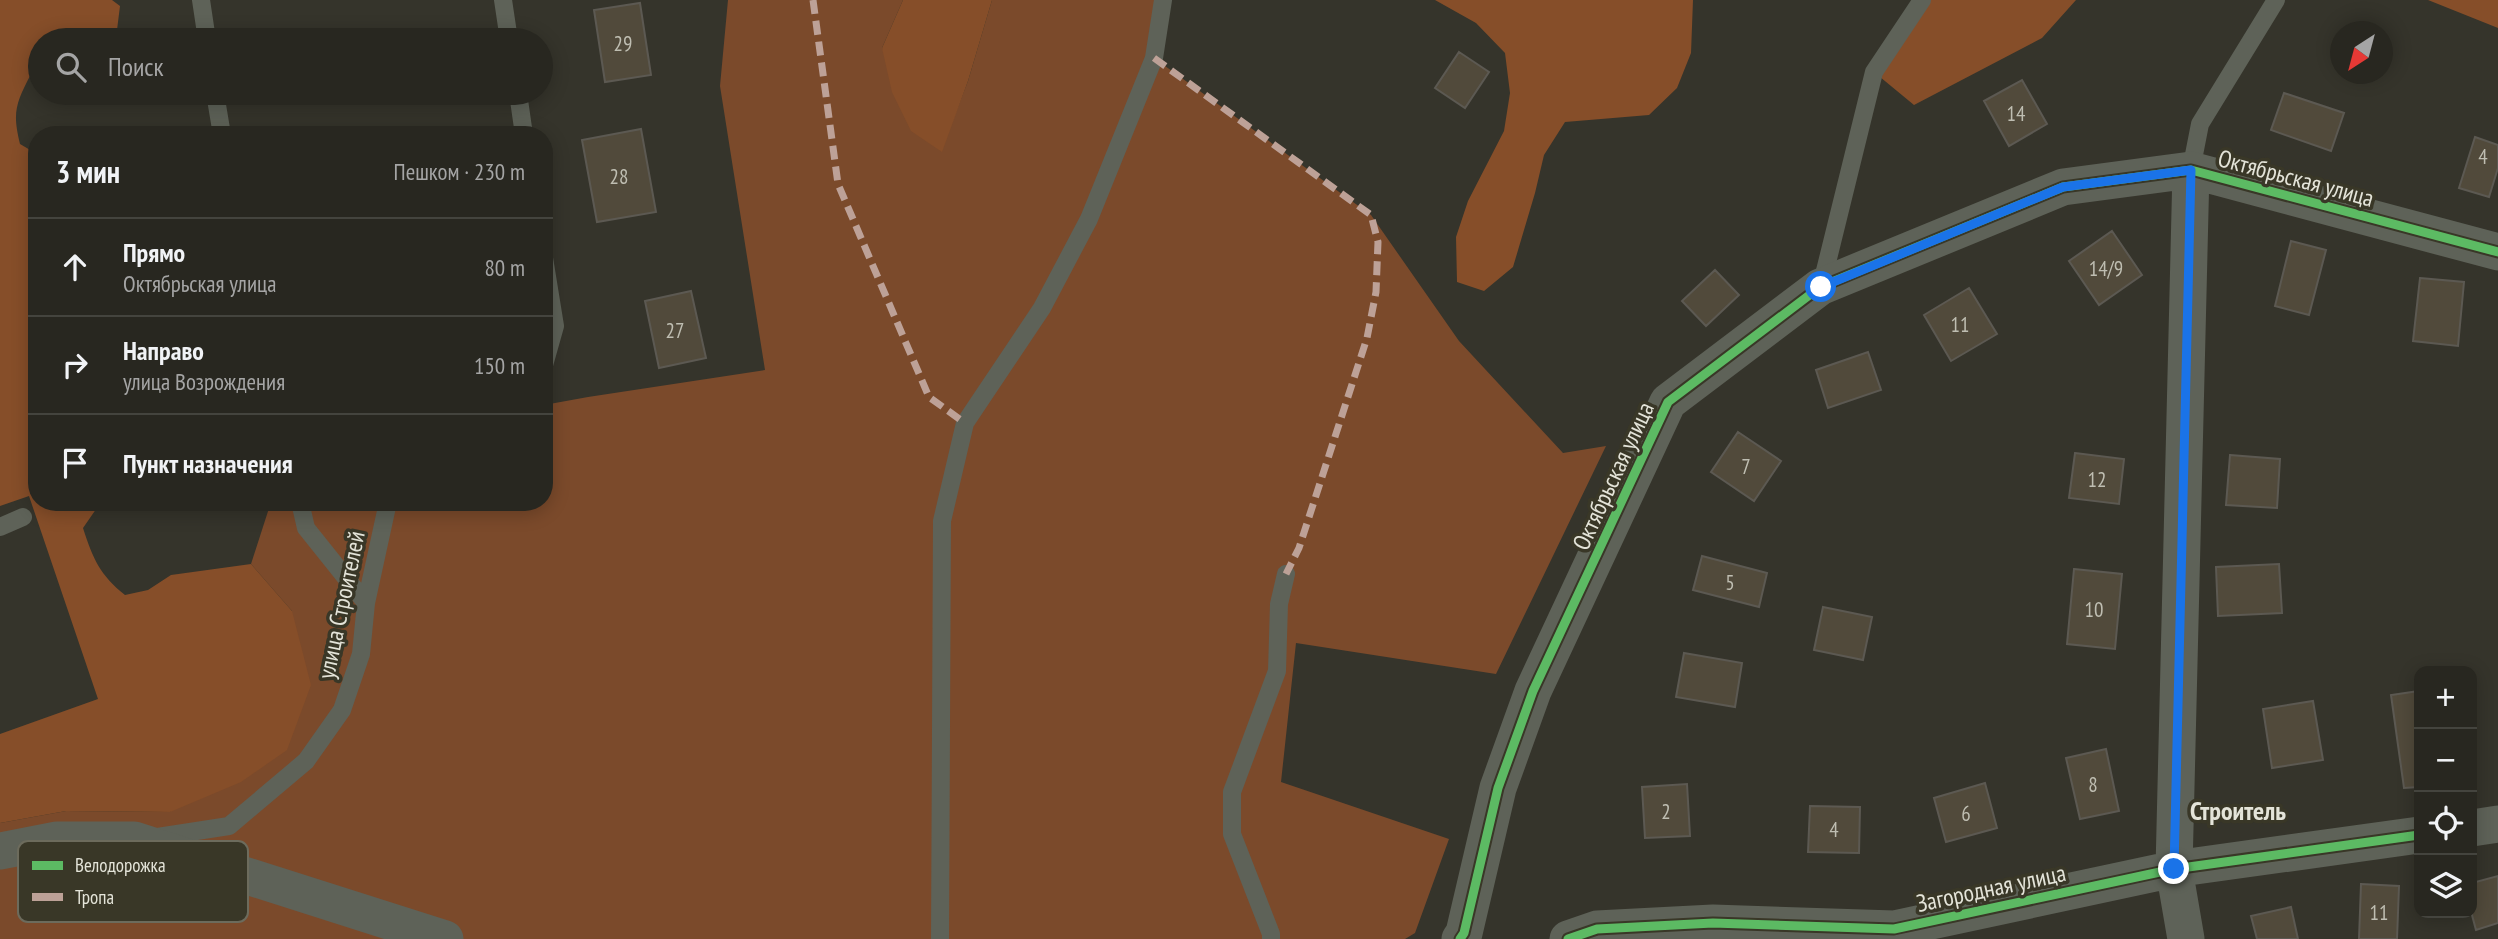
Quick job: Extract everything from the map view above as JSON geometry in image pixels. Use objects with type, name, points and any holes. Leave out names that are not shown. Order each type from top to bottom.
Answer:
[{"type":"street","name":"Октябрьская улица","points":[[1460,939],[1498,788],[1533,691],[1668,402],[1821,287],[2063,187],[2191,170],[2498,252]]},
{"type":"street","points":[[2186,939],[2174,869],[2191,170]]},
{"type":"street","points":[[2477,827],[2498,824]]},
{"type":"street","name":"Загородная улица","points":[[1569,939],[1597,929],[1713,923],[1894,929],[2174,869],[2414,836]]},
{"type":"street","points":[[51,841],[137,841]]},
{"type":"street","points":[[0,850],[18,847]]},
{"type":"street","points":[[248,876],[445,939]]},
{"type":"lane","points":[[201,0],[205,28]]},
{"type":"lane","points":[[503,0],[507,28]]},
{"type":"lane","points":[[940,939],[942,521],[965,423],[1042,308],[1089,219],[1154,58],[1163,0]]},
{"type":"lane","points":[[1821,287],[1874,72],[1923,0]]},
{"type":"lane","points":[[2191,170],[2200,124],[2276,0]]},
{"type":"lane","points":[[217,105],[220,126]]},
{"type":"lane","points":[[520,105],[523,126]]},
{"type":"lane","points":[[553,314],[553,333]]},
{"type":"lane","points":[[302,511],[306,528],[366,603]]},
{"type":"lane","name":"улица Строителей","points":[[134,840],[229,826],[306,761],[342,710],[361,654],[366,603],[386,511]]},
{"type":"lane","points":[[0,527],[23,517]]},
{"type":"lane","points":[[1271,939],[1231,834],[1232,792],[1277,671],[1279,604],[1286,574]]},
{"type":"shaded area","points":[[0,0],[112,0],[120,6],[117,28],[28,28],[28,80],[17,108],[16,124],[20,144],[28,149],[28,496],[0,506]]},
{"type":"shaded area","points":[[728,0],[903,0],[882,48],[941,151],[968,81],[992,0],[1159,0],[1154,58],[1371,215],[1459,341],[1563,453],[1606,446],[1496,674],[1296,643],[1281,782],[1449,839],[1415,933],[1405,939],[0,939],[0,823],[66,811],[170,812],[292,611],[251,564],[268,511],[553,511],[553,403],[765,370],[720,86]]},
{"type":"shaded area","points":[[903,0],[992,0],[968,81],[942,152],[911,131],[892,92],[882,48]]},
{"type":"shaded area","points":[[1435,0],[1693,0],[1691,53],[1677,88],[1649,115],[1565,122],[1544,155],[1513,267],[1484,291],[1457,282],[1456,237],[1468,201],[1504,131],[1510,93],[1505,53],[1476,23]]},
{"type":"shaded area","points":[[1922,0],[2076,0],[2042,38],[1914,105],[1874,72]]},
{"type":"shaded area","points":[[2428,0],[2498,0],[2498,28]]},
{"type":"shaded area","points":[[34,511],[95,511],[83,528],[90,549],[98,566],[125,595],[148,590],[171,575],[251,564],[292,611],[311,685],[287,750],[241,782],[170,812],[66,811],[0,823],[0,734],[98,699]]},
{"type":"building","points":[[640,3],[651,75],[605,82],[594,10]]},
{"type":"building","points":[[1459,52],[1489,72],[1465,108],[1435,88]]},
{"type":"building","points":[[2022,80],[2047,124],[2009,146],[1984,101]]},
{"type":"building","points":[[2284,93],[2344,113],[2331,151],[2271,130]]},
{"type":"building","points":[[641,129],[656,212],[597,222],[582,140]]},
{"type":"building","points":[[2475,137],[2498,145],[2498,168],[2489,197],[2459,188]]},
{"type":"building","points":[[2112,231],[2142,275],[2099,305],[2069,261]]},
{"type":"building","points":[[2291,241],[2326,250],[2309,315],[2275,306]]},
{"type":"building","points":[[1715,270],[1739,295],[1706,326],[1682,301]]},
{"type":"building","points":[[2420,278],[2464,282],[2458,346],[2413,341]]},
{"type":"building","points":[[1969,288],[1997,334],[1951,361],[1924,315]]},
{"type":"building","points":[[691,291],[706,358],[659,368],[645,301]]},
{"type":"building","points":[[1868,352],[1881,390],[1828,408],[1816,370]]},
{"type":"building","points":[[1738,432],[1781,461],[1754,501],[1711,472]]},
{"type":"building","points":[[2075,453],[2124,459],[2119,504],[2069,498]]},
{"type":"building","points":[[2230,455],[2280,459],[2277,508],[2226,505]]},
{"type":"building","points":[[1702,556],[1767,573],[1759,607],[1693,590]]},
{"type":"building","points":[[2279,564],[2282,613],[2218,616],[2216,567]]},
{"type":"building","points":[[2074,569],[2122,574],[2115,649],[2067,644]]},
{"type":"building","points":[[1823,607],[1872,617],[1863,660],[1814,650]]},
{"type":"building","points":[[1684,653],[1742,663],[1735,707],[1676,697]]},
{"type":"building","points":[[2414,692],[2414,787],[2404,788],[2391,695]]},
{"type":"building","points":[[2313,701],[2323,760],[2272,768],[2263,709]]},
{"type":"building","points":[[2106,749],[2119,811],[2080,819],[2066,758]]},
{"type":"building","points":[[1985,783],[1997,828],[1946,842],[1934,798]]},
{"type":"building","points":[[1687,784],[1690,836],[1645,838],[1642,787]]},
{"type":"building","points":[[1810,806],[1860,807],[1859,853],[1808,852]]},
{"type":"building","points":[[2498,876],[2498,923],[2476,930],[2473,918],[2477,918],[2477,882]]},
{"type":"building","points":[[2361,884],[2399,886],[2397,939],[2359,939]]},
{"type":"building","points":[[2291,907],[2298,939],[2257,939],[2251,916]]},
{"type":"marked path","points":[[813,0],[838,184],[929,397],[965,423]]},
{"type":"marked path","points":[[1154,58],[1371,215],[1378,242],[1376,292],[1367,338],[1299,548],[1286,574]]},
{"type":"cycle path","points":[[1460,939],[1464,933],[1498,788],[1533,691],[1668,402],[1820,287],[2063,187],[2191,170],[2498,252]]},
{"type":"cycle path","points":[[1568,939],[1597,929],[1713,923],[1894,929],[2174,869],[2414,836]]},
{"type":"district","name":"Строитель","points":[[2238,810]]},
{"type":"route","points":[[1821,287],[2063,187],[2191,170],[2174,869]]}]
